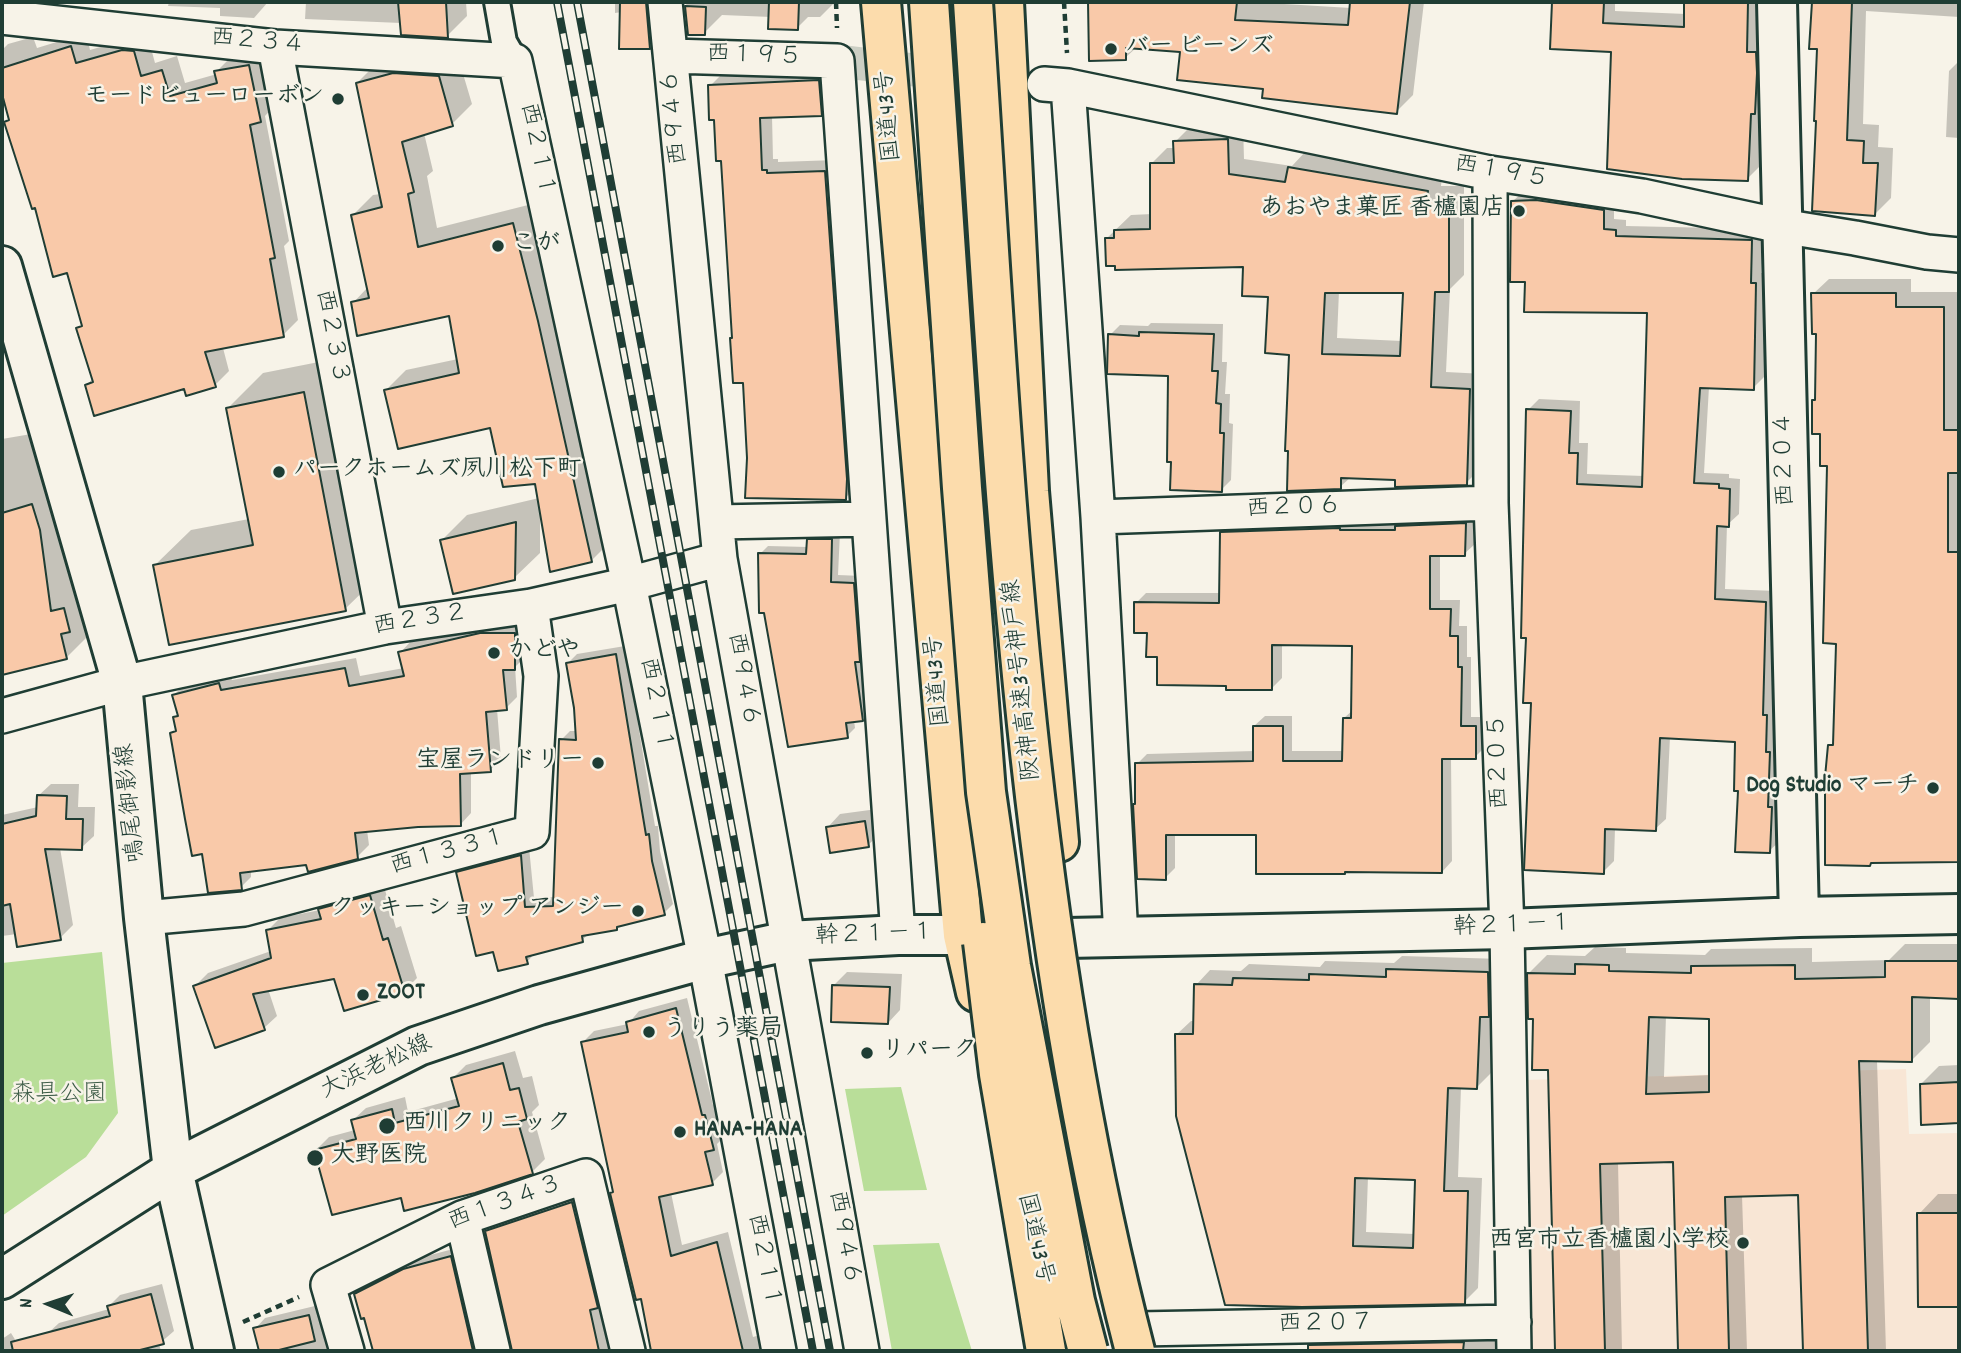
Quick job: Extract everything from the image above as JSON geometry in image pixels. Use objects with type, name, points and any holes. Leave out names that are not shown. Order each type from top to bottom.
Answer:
[{"type":"highway","name":"国道43号","points":[[881,2],[962,935],[1058,1351]]},
{"type":"highway","name":"阪神高速3号神戸線","points":[[929,2],[986,792],[1005,926],[1075,1301],[1088,1351]]},
{"type":"highway","name":"阪神高速3号神戸線","points":[[973,2],[1006,486],[1034,786],[1087,1141],[1139,1344]]},
{"type":"highway","points":[[1004,2],[1029,491],[1067,938],[1139,1344]]},
{"type":"highway","points":[[962,488],[949,671],[999,1074],[1046,1351]]},
{"type":"street","name":"西２１１","points":[[497,2],[629,584],[705,959],[779,1351]]},
{"type":"street","name":"西９４６","points":[[665,2],[720,559],[862,1351]]},
{"type":"street","name":"西２０４","points":[[1777,2],[1799,917]]},
{"type":"street","name":"西２３４","points":[[2,16],[275,47],[510,52]]},
{"type":"street","name":"西２３３","points":[[275,47],[385,627]]},
{"type":"street","name":"西１９５","points":[[671,56],[837,61],[869,519]]},
{"type":"street","name":"西１９５","points":[[1098,517],[1056,85],[1490,173],[1642,196],[1781,226],[1959,256]]},
{"type":"street","name":"西２０５","points":[[1490,173],[1491,503],[1507,929],[1514,1337]]},
{"type":"street","name":"鳴尾御影線","points":[[3,275],[122,683],[144,918],[173,1170],[212,1344]]},
{"type":"street","name":"西２０６","points":[[1098,517],[1491,503]]},
{"type":"street","points":[[1098,517],[1121,937]]},
{"type":"street","points":[[717,522],[869,519],[898,935]]},
{"type":"street","name":"西２３２","points":[[2,716],[122,683],[385,627],[531,606],[629,584],[720,559]]},
{"type":"street","name":"西１３３１","points":[[144,918],[244,909],[532,832],[541,676],[531,606]]},
{"type":"street","name":"幹２１－１","points":[[1067,938],[1507,929],[1799,917],[1959,914]]},
{"type":"street","name":"幹２１－１","points":[[788,941],[898,935],[962,935]]},
{"type":"street","name":"大浜老松線","points":[[2,1279],[173,1170],[418,1046],[539,1005],[705,959],[788,941]]},
{"type":"street","name":"西１３４３","points":[[328,1284],[461,1217],[586,1176],[628,1351]]},
{"type":"street","points":[[461,1217],[493,1351]]},
{"type":"street","points":[[328,1284],[347,1351]]},
{"type":"street","name":"西２０７","points":[[1139,1344],[1514,1337]]},
{"type":"path","points":[[836,2],[837,18]]},
{"type":"path","points":[[1064,2],[1067,39]]},
{"type":"path","points":[[212,1344],[328,1284]]},
{"type":"shaded area","name":"西宮市立香櫨園小学校","points":[[1906,1069],[1909,1134],[1959,1133],[1959,1351],[1530,1351],[1524,1080]]},
{"type":"green space","name":"森具公園","points":[[102,952],[118,1113],[86,1157],[2,1216],[2,963]]},
{"type":"green space","points":[[901,1087],[927,1190],[864,1191],[845,1089]]},
{"type":"green space","points":[[939,1243],[972,1351],[892,1351],[873,1245]]},
{"type":"building","points":[[398,2],[446,2],[448,38],[401,35]]},
{"type":"building","points":[[620,2],[646,2],[650,49],[619,49]]},
{"type":"building","points":[[769,2],[799,2],[798,30],[768,29]]},
{"type":"building","points":[[1088,2],[1237,2],[1235,20],[1348,25],[1350,2],[1410,2],[1397,114],[1262,98],[1263,89],[1177,80],[1180,52],[1126,48],[1126,60],[1089,61]]},
{"type":"building","points":[[1552,2],[1604,2],[1603,23],[1684,27],[1684,2],[1748,2],[1747,52],[1756,52],[1757,73],[1755,114],[1751,114],[1748,181],[1682,179],[1607,169],[1611,52],[1550,49]]},
{"type":"building","points":[[1812,2],[1852,2],[1847,140],[1864,141],[1863,163],[1878,163],[1875,216],[1812,211],[1817,49],[1809,49]]},
{"type":"building","points":[[685,6],[706,7],[705,35],[688,35]]},
{"type":"building","points":[[71,46],[76,63],[122,50],[134,51],[141,76],[162,70],[170,96],[217,83],[214,71],[249,65],[261,122],[250,125],[275,258],[270,259],[284,337],[205,352],[216,387],[186,396],[184,389],[94,416],[85,385],[93,382],[76,328],[82,326],[67,273],[53,277],[35,208],[32,209],[4,122],[9,120],[2,94],[2,68]]},
{"type":"building","points":[[393,73],[439,76],[453,126],[402,142],[414,192],[408,194],[418,247],[513,223],[538,321],[592,562],[550,572],[535,484],[503,487],[490,428],[398,449],[384,390],[459,373],[449,316],[357,336],[351,302],[369,298],[351,215],[382,207],[356,83]]},
{"type":"building","points":[[819,80],[822,116],[760,118],[762,170],[767,170],[767,173],[825,171],[847,479],[846,500],[745,498],[747,458],[743,383],[733,383],[721,161],[716,161],[714,120],[709,120],[708,85]]},
{"type":"building","points":[[1228,139],[1229,174],[1285,182],[1288,167],[1428,191],[1426,201],[1449,201],[1449,292],[1435,292],[1431,387],[1470,389],[1467,485],[1395,487],[1395,480],[1341,478],[1341,489],[1287,491],[1288,451],[1285,451],[1289,355],[1265,353],[1268,297],[1242,296],[1243,267],[1115,270],[1115,266],[1106,266],[1105,238],[1114,238],[1114,230],[1150,229],[1150,163],[1174,163],[1173,141]],"holes":[[[1325,293],[1403,293],[1400,356],[1322,354]]]},
{"type":"building","points":[[1536,200],[1604,210],[1604,229],[1616,230],[1616,236],[1752,240],[1751,283],[1756,283],[1754,390],[1700,388],[1694,483],[1719,484],[1719,488],[1730,489],[1729,527],[1717,526],[1715,599],[1766,602],[1763,715],[1767,715],[1766,752],[1770,752],[1770,853],[1735,852],[1738,791],[1734,791],[1735,742],[1660,738],[1656,831],[1605,829],[1604,874],[1524,870],[1531,703],[1523,703],[1526,638],[1521,638],[1526,409],[1571,411],[1569,453],[1578,453],[1577,484],[1642,487],[1647,313],[1524,312],[1525,282],[1510,282],[1511,201]]},
{"type":"building","points":[[1811,293],[1896,293],[1896,307],[1944,307],[1944,430],[1959,430],[1959,473],[1948,473],[1948,552],[1959,552],[1959,862],[1825,865],[1825,777],[1828,745],[1833,745],[1836,644],[1823,643],[1827,466],[1820,466],[1820,434],[1812,434],[1816,334],[1812,334]]},
{"type":"building","points":[[1139,332],[1214,334],[1212,371],[1218,371],[1216,403],[1221,404],[1220,433],[1224,433],[1222,492],[1170,490],[1171,462],[1167,462],[1168,376],[1107,374],[1108,334],[1139,336]]},
{"type":"building","name":"パークホームズ夙川松下町","points":[[304,392],[346,611],[169,645],[153,565],[253,545],[226,408]]},
{"type":"building","points":[[32,504],[40,530],[51,611],[64,608],[70,632],[61,634],[67,659],[2,675],[2,513]]},
{"type":"building","points":[[516,522],[515,580],[453,594],[440,540]]},
{"type":"building","points":[[1466,523],[1465,556],[1430,556],[1430,609],[1451,609],[1450,636],[1458,636],[1458,667],[1462,667],[1461,726],[1476,726],[1476,759],[1442,759],[1442,873],[1256,874],[1256,835],[1166,835],[1166,880],[1137,879],[1133,804],[1135,763],[1253,761],[1253,726],[1283,726],[1283,761],[1342,761],[1343,718],[1351,718],[1352,646],[1272,645],[1272,690],[1157,685],[1157,657],[1146,657],[1147,633],[1134,633],[1134,602],[1219,603],[1220,532],[1340,528],[1395,530],[1395,526]]},
{"type":"building","points":[[807,539],[832,539],[831,582],[854,583],[860,662],[855,662],[863,721],[846,723],[848,738],[788,747],[764,613],[759,613],[758,553],[806,554]]},
{"type":"building","points":[[480,633],[515,633],[515,670],[503,670],[507,710],[486,712],[491,772],[460,774],[461,826],[355,833],[358,859],[308,872],[306,865],[240,873],[242,890],[208,893],[202,854],[192,856],[185,819],[170,733],[176,731],[173,717],[178,716],[172,695],[219,683],[221,690],[345,668],[349,686],[404,676],[398,652]]},
{"type":"building","points":[[616,654],[646,835],[649,834],[652,861],[665,915],[617,927],[617,930],[582,936],[583,942],[526,957],[528,964],[498,971],[493,952],[476,956],[456,872],[521,855],[525,907],[553,906],[559,739],[576,740],[574,708],[566,663]]},
{"type":"building","points":[[37,795],[67,796],[66,819],[83,819],[82,850],[45,849],[61,940],[17,947],[10,904],[2,906],[2,824],[36,816]]},
{"type":"building","points":[[865,821],[869,847],[830,853],[826,827]]},
{"type":"building","points":[[370,895],[383,940],[388,938],[405,993],[344,1011],[334,979],[253,994],[265,1030],[215,1048],[193,986],[271,958],[266,930],[321,919],[318,909]]},
{"type":"building","points":[[1885,961],[1959,961],[1959,999],[1912,997],[1912,1062],[1859,1061],[1868,1351],[1803,1351],[1798,1195],[1725,1197],[1729,1351],[1678,1351],[1673,1162],[1600,1164],[1605,1351],[1555,1351],[1548,1070],[1532,1070],[1533,1019],[1528,1019],[1527,973],[1575,974],[1575,964],[1609,965],[1609,971],[1691,973],[1691,966],[1795,965],[1795,979],[1885,977]],"holes":[[[1649,1017],[1709,1019],[1709,1092],[1646,1094]]]},
{"type":"building","points":[[1386,969],[1488,972],[1489,1017],[1480,1017],[1477,1089],[1448,1088],[1444,1191],[1468,1191],[1465,1304],[1302,1307],[1225,1305],[1176,1116],[1175,1034],[1193,1034],[1194,984],[1232,985],[1233,978],[1309,980],[1309,974],[1386,977]],"holes":[[[1355,1178],[1415,1180],[1413,1248],[1353,1246]]]},
{"type":"building","points":[[832,985],[890,987],[888,1024],[831,1022]]},
{"type":"building","points":[[676,1008],[702,1115],[705,1115],[714,1150],[705,1152],[713,1185],[659,1197],[671,1256],[717,1242],[743,1351],[651,1351],[641,1299],[636,1300],[610,1193],[613,1192],[581,1042],[628,1032],[626,1022]]},
{"type":"building","points":[[503,1063],[510,1090],[519,1088],[527,1119],[518,1122],[533,1174],[475,1193],[404,1211],[401,1198],[332,1215],[314,1150],[356,1139],[351,1120],[392,1109],[395,1123],[459,1106],[451,1078]]},
{"type":"building","points":[[1959,1082],[1959,1123],[1921,1125],[1920,1084]]},
{"type":"building","points":[[572,1202],[598,1308],[590,1310],[599,1351],[512,1351],[485,1231]]},
{"type":"building","points":[[1917,1213],[1959,1213],[1959,1307],[1918,1307]]},
{"type":"building","points":[[451,1256],[473,1351],[373,1351],[354,1294],[403,1269]]},
{"type":"building","points":[[151,1294],[164,1344],[136,1351],[13,1351],[11,1342],[110,1316],[107,1306]]},
{"type":"building","points":[[309,1315],[315,1341],[275,1351],[259,1351],[253,1328]]},
{"type":"building","points":[[1464,1342],[1463,1351],[1308,1351],[1308,1345]]},
{"type":"tunnel","points":[[837,61],[1001,80]]},
{"type":"railway","points":[[557,2],[813,1351]]},
{"type":"railway","points":[[577,2],[830,1351]]},
{"type":"place","name":"バー ビーンズ","points":[[1111,49]]},
{"type":"place","name":"モードビューローボン","points":[[338,99]]},
{"type":"place","name":"あおやま菓匠 香櫨園店","points":[[1519,211]]},
{"type":"place","name":"こが","points":[[498,246]]},
{"type":"place","name":"パークホームズ夙川松下町","points":[[279,472]]},
{"type":"place","name":"かどや","points":[[494,653]]},
{"type":"place","name":"宝屋ランドリー","points":[[598,763]]},
{"type":"place","name":"Dog Studio マーチ","points":[[1933,788]]},
{"type":"place","name":"クッキーショップ アンジー","points":[[638,911]]},
{"type":"place","name":"ZOOT","points":[[363,995]]},
{"type":"place","name":"うりう薬局","points":[[649,1032]]},
{"type":"place","name":"リパーク","points":[[867,1053]]},
{"type":"place","name":"西川クリニック","points":[[387,1126]]},
{"type":"place","name":"HANA-HANA","points":[[680,1132]]},
{"type":"place","name":"大野医院","points":[[315,1158]]},
{"type":"place","name":"西宮市立香櫨園小学校","points":[[1743,1243]]}]
